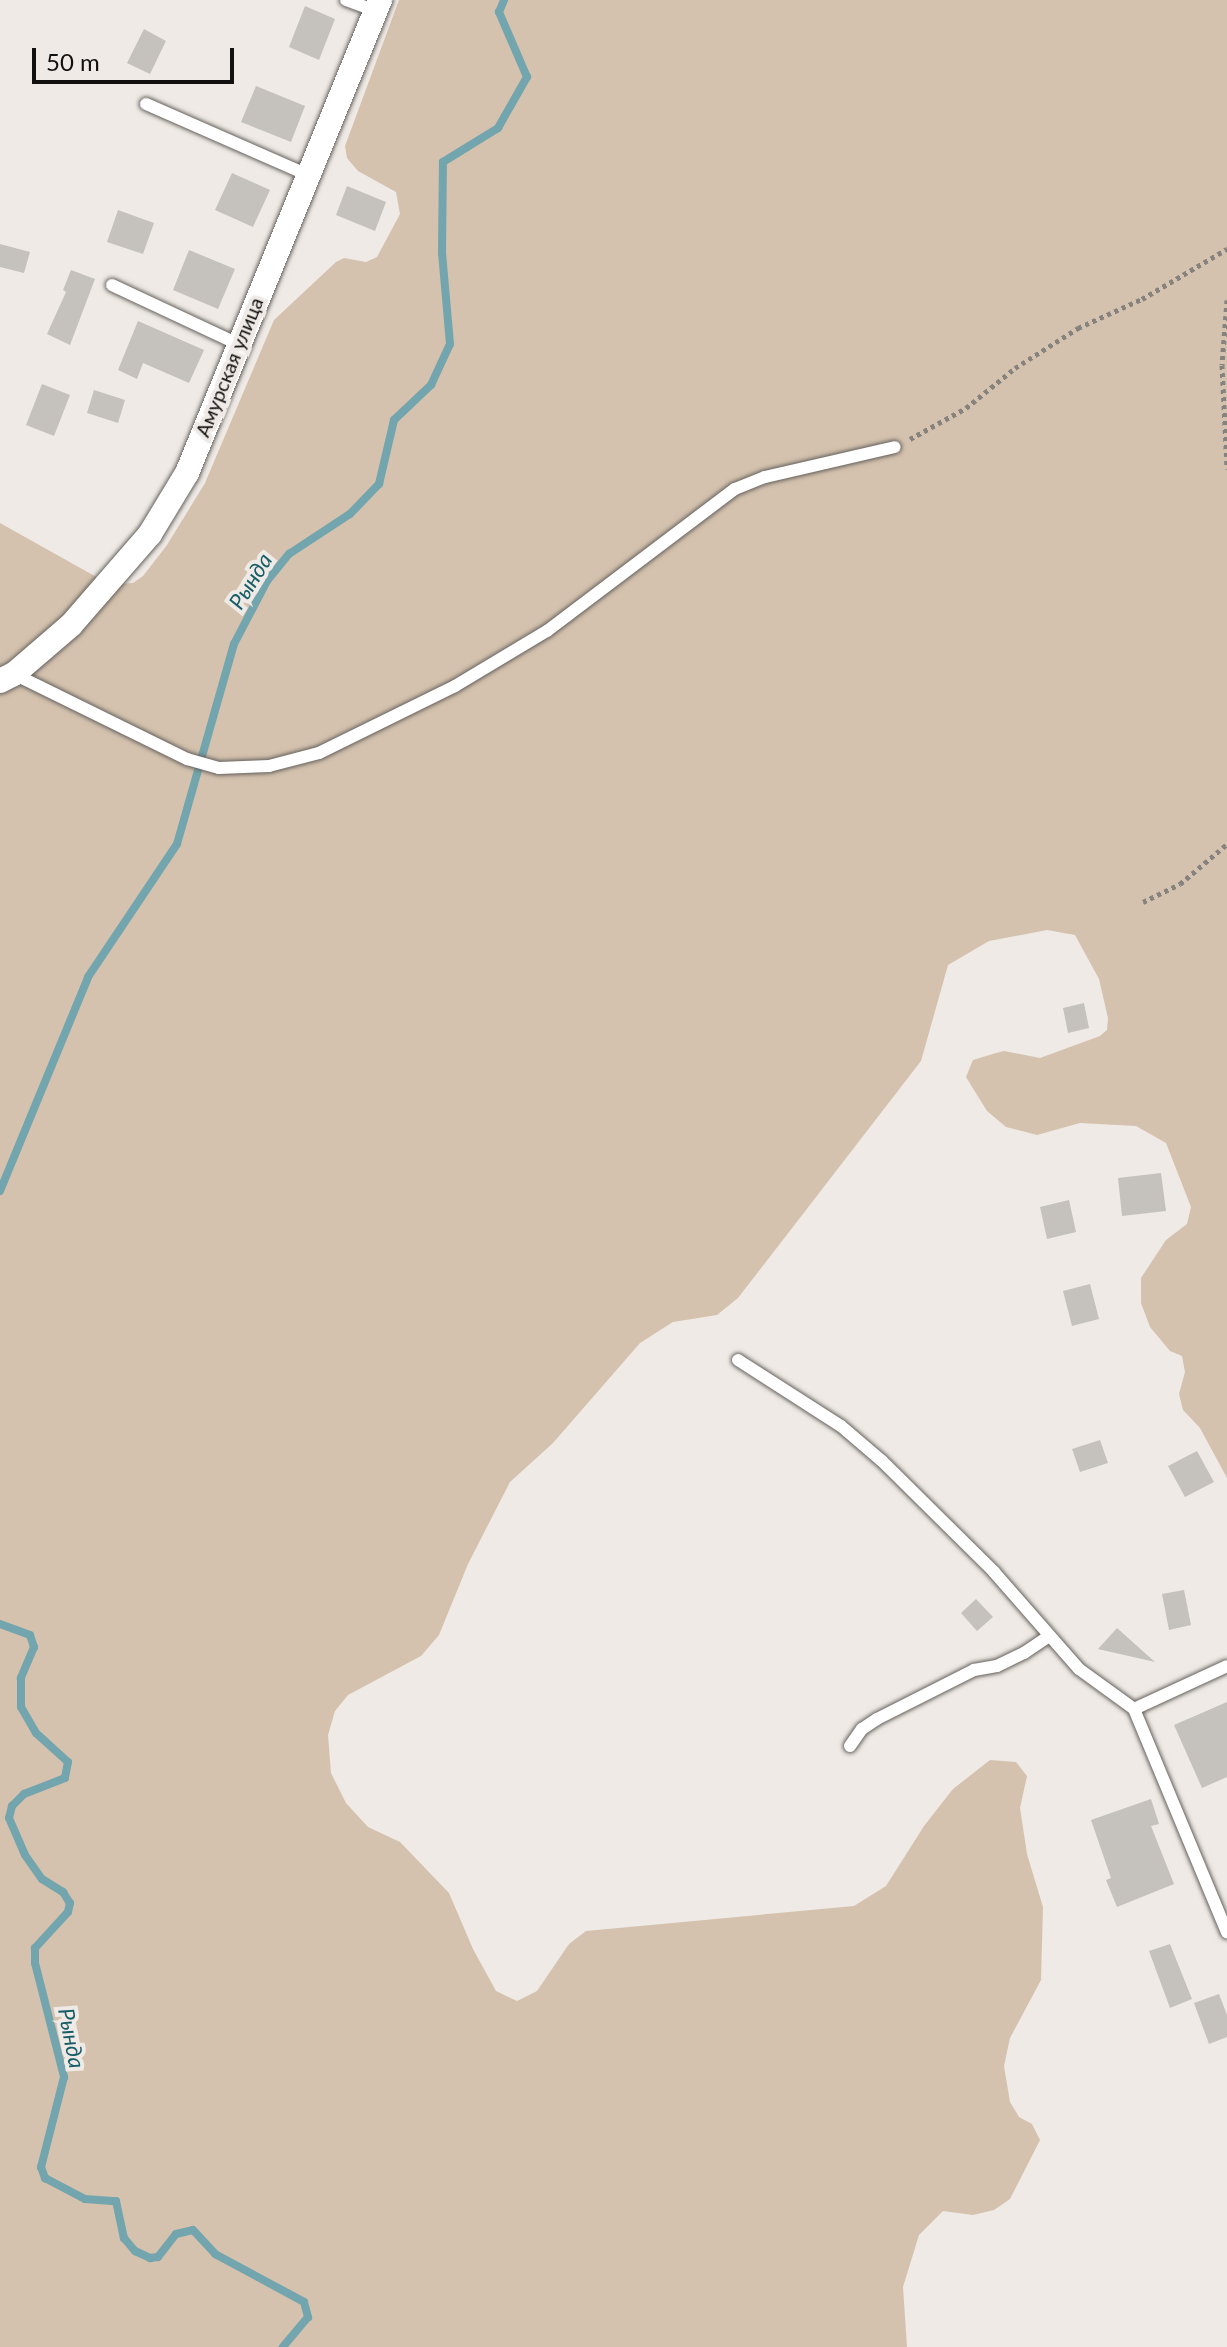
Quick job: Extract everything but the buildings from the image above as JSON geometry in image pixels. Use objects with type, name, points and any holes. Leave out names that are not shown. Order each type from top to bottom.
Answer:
[{"type":"street","name":"Амурская улица","points":[[7,678],[71,625],[150,534],[187,473],[378,6]]},
{"type":"lane","points":[[346,0],[378,6]]},
{"type":"lane","points":[[146,104],[308,175]]},
{"type":"lane","points":[[112,285],[238,344]]},
{"type":"lane","points":[[7,678],[187,759],[219,768],[269,766],[319,753],[455,686],[547,631],[735,489],[765,477],[895,447]]},
{"type":"lane","points":[[738,1360],[841,1426],[882,1461],[994,1572],[1079,1669],[1134,1709],[1227,1932]]},
{"type":"lane","points":[[850,1746],[862,1729],[877,1719],[974,1670],[997,1666],[1048,1637]]},
{"type":"lane","points":[[1134,1709],[1227,1666]]},
{"type":"path","points":[[895,447],[966,408],[1015,368],[1078,328],[1142,299],[1227,249]]},
{"type":"path","points":[[1227,300],[1222,365],[1227,469]]},
{"type":"path","points":[[1143,902],[1180,884],[1227,844]]},
{"type":"shaded area","points":[[399,0],[1227,0],[1227,1478],[1200,1428],[1183,1410],[1179,1394],[1185,1372],[1182,1356],[1170,1351],[1150,1327],[1141,1303],[1141,1278],[1166,1240],[1187,1224],[1191,1207],[1166,1143],[1136,1126],[1080,1123],[1037,1135],[1006,1127],[987,1111],[966,1077],[973,1060],[1004,1051],[1040,1058],[1100,1036],[1107,1030],[1108,1018],[1099,979],[1075,935],[1047,930],[989,941],[948,965],[921,1061],[738,1298],[717,1315],[673,1322],[640,1343],[553,1443],[510,1482],[468,1564],[439,1635],[421,1656],[348,1695],[335,1711],[328,1735],[331,1773],[346,1803],[368,1827],[400,1842],[449,1893],[473,1949],[496,1991],[517,2001],[537,1991],[569,1944],[586,1931],[854,1906],[886,1886],[924,1826],[953,1789],[990,1760],[1016,1762],[1027,1776],[1020,1808],[1027,1854],[1043,1907],[1041,1980],[1010,2038],[1004,2066],[1010,2102],[1019,2117],[1032,2124],[1040,2140],[1010,2199],[994,2210],[973,2215],[943,2211],[919,2235],[903,2287],[907,2347],[0,2347],[0,523],[100,579],[116,584],[133,583],[143,576],[167,545],[205,483],[274,320],[336,262],[344,258],[366,262],[377,257],[400,214],[396,192],[358,171],[347,158],[345,146]]},
{"type":"waterway","name":"Рында","points":[[0,1191],[88,977],[177,844],[234,644],[267,581],[289,554],[350,514],[379,484],[394,420],[431,385],[450,344],[442,253],[443,162],[498,128],[527,77],[499,12],[504,0]]},
{"type":"waterway","name":"Рында","points":[[0,1624],[30,1635],[34,1647],[21,1678],[21,1707],[36,1733],[68,1762],[65,1778],[24,1794],[12,1806],[9,1818],[25,1855],[42,1879],[63,1892],[70,1903],[68,1912],[35,1948],[35,1963],[64,2077],[41,2167],[45,2178],[85,2199],[116,2201],[124,2238],[135,2251],[150,2258],[158,2257],[176,2234],[193,2230],[215,2254],[304,2302],[308,2317],[283,2347]]}]
